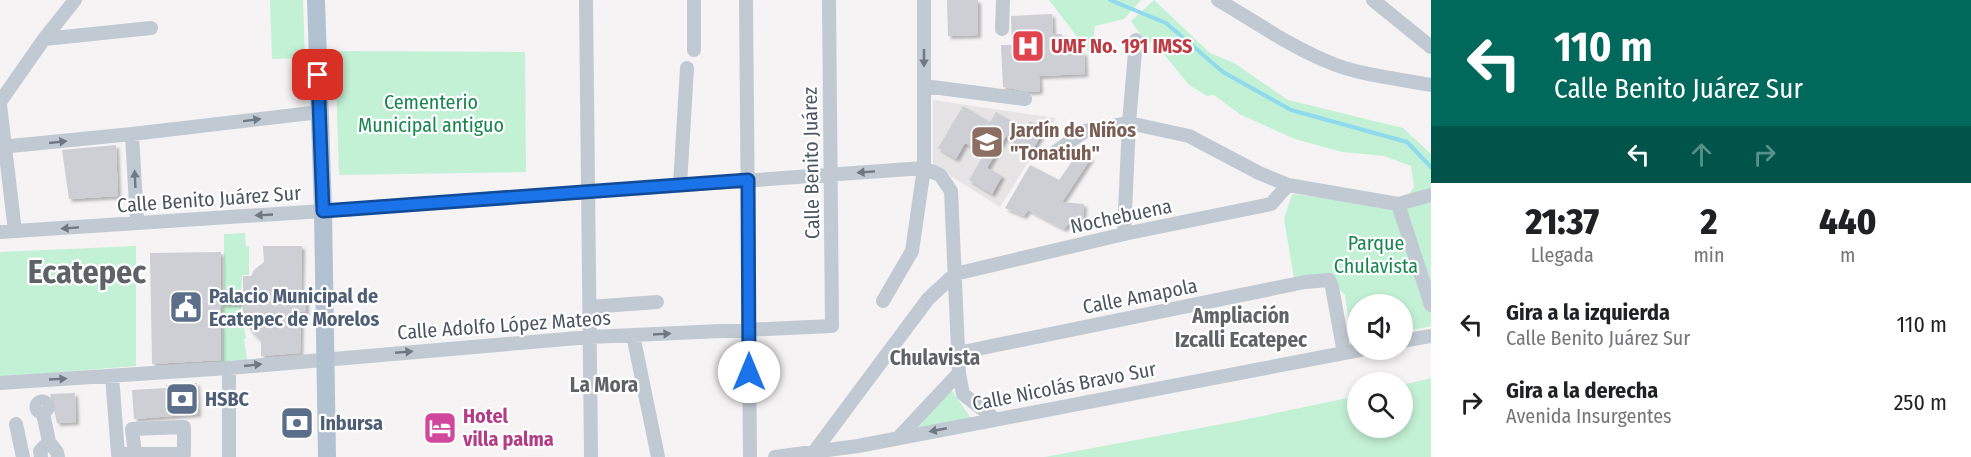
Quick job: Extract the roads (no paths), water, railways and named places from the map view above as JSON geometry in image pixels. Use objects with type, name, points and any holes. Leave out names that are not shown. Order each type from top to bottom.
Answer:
[{"type":"main road","points":[[316,0],[323,211],[327,457]]},
{"type":"street","points":[[15,231],[3,147],[0,103],[44,39],[75,0]]},
{"type":"street","points":[[586,0],[591,457]]},
{"type":"street","points":[[694,0],[694,50]]},
{"type":"street","points":[[746,0],[750,457]]},
{"type":"street","name":"Calle Benito Juárez","points":[[829,0],[832,326]]},
{"type":"street","points":[[883,301],[912,251],[924,168],[924,0]]},
{"type":"street","points":[[1002,29],[1003,0]]},
{"type":"street","points":[[1218,0],[1306,51],[1335,65],[1359,72],[1431,85]]},
{"type":"street","points":[[1373,0],[1431,47]]},
{"type":"street","points":[[44,39],[151,28]]},
{"type":"street","points":[[1124,234],[1129,123],[1136,40]]},
{"type":"street","points":[[680,185],[687,68]]},
{"type":"street","points":[[924,86],[1025,99]]},
{"type":"street","points":[[3,147],[320,112]]},
{"type":"street","points":[[1054,153],[1085,130],[1129,123],[1189,136],[1259,173],[1288,185],[1398,204],[1431,195]]},
{"type":"street","points":[[132,134],[137,223]]},
{"type":"street","points":[[924,168],[940,175],[951,191],[959,373],[963,394],[995,419]]},
{"type":"street","name":"Calle Benito Juárez Sur","points":[[0,232],[924,168]]},
{"type":"street","name":"Nochebuena","points":[[955,274],[1124,234],[1272,204],[1288,185]]},
{"type":"street","points":[[1398,204],[1431,305]]},
{"type":"street","points":[[814,452],[928,299],[955,274]]},
{"type":"street","name":"Calle Amapola","points":[[958,353],[1294,285],[1329,280],[1344,352]]},
{"type":"street","points":[[590,308],[657,302]]},
{"type":"street","name":"Calle Adolfo López Mateos","points":[[0,383],[229,368],[590,337],[832,326]]},
{"type":"street","points":[[633,335],[658,457]]},
{"type":"street","points":[[1413,339],[1431,336]]},
{"type":"street","name":"Calle Nicolás Bravo Sur","points":[[775,457],[814,452],[858,452],[898,438],[1347,352]]},
{"type":"street","points":[[229,368],[229,457]]},
{"type":"street","points":[[898,438],[959,373]]},
{"type":"street","points":[[112,376],[118,456],[135,454]]},
{"type":"street","points":[[36,381],[49,442],[58,457]]},
{"type":"street","points":[[16,424],[23,457]]},
{"type":"street","points":[[41,457],[40,451],[49,442]]},
{"type":"waterway","points":[[1110,0],[1166,23],[1223,72],[1291,110],[1407,142],[1431,167]]},
{"type":"place","name":"UMF No. 191 IMSS","points":[[1028,46]]},
{"type":"place","name":"Jardín de Niños \"Tonatiuh\"","points":[[987,142]]},
{"type":"place","name":"Palacio Municipal de Ecatepec de Morelos","points":[[186,307]]},
{"type":"place","name":"HSBC","points":[[182,399]]},
{"type":"place","name":"Inbursa","points":[[297,423]]},
{"type":"place","name":"Hotel villa palma","points":[[440,428]]},
{"type":"district","name":"Ecatepec","points":[[87,272]]},
{"type":"district","name":"Ampliación Izcalli Ecatepec","points":[[1241,328]]},
{"type":"district","name":"Chulavista","points":[[935,358]]},
{"type":"district","name":"La Mora","points":[[604,385]]},
{"type":"park label","name":"Cementerio Municipal antiguo","points":[[431,114]]},
{"type":"park label","name":"Parque Chulavista","points":[[1376,254]]}]
